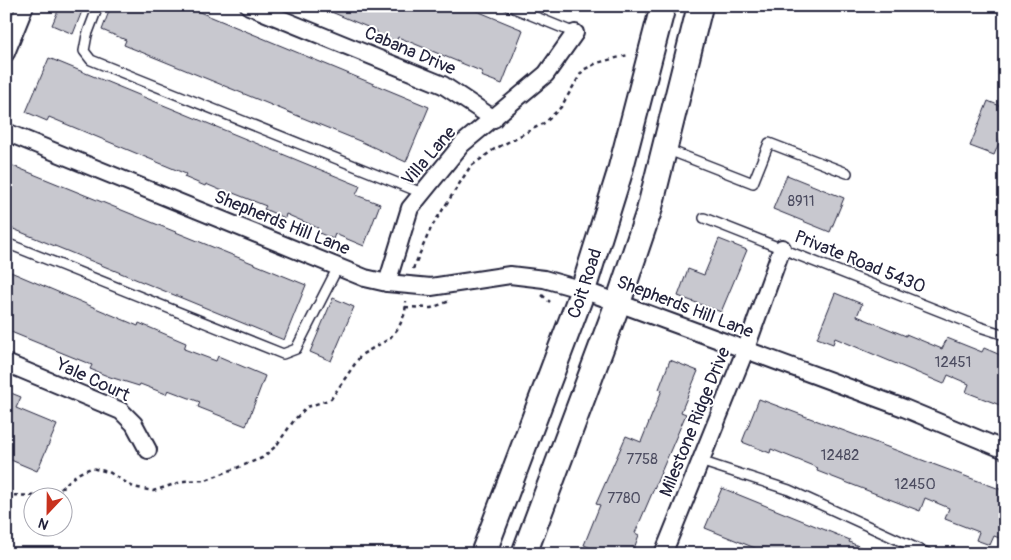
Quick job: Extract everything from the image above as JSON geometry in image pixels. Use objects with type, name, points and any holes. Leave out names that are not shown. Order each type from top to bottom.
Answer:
[{"type":"main road","name":"Coit Road","points":[[483,554],[583,290],[619,175],[663,6]]},
{"type":"main road","points":[[524,554],[618,303],[649,211],[666,148],[674,103],[700,6]]},
{"type":"street","points":[[6,53],[11,30],[25,6]]},
{"type":"street","name":"Cabana Drive","points":[[249,6],[443,85],[494,119]]},
{"type":"street","name":"Villa Lane","points":[[387,283],[410,208],[462,144],[546,74],[574,33]]},
{"type":"street","name":"Shepherds Hill Lane","points":[[6,132],[338,267],[387,283],[431,287],[510,275],[543,287],[583,290],[745,352],[904,408],[1005,450]]},
{"type":"street","name":"Milestone Ridge Drive","points":[[666,553],[700,462],[745,352],[782,248]]},
{"type":"street","name":"Yale Court","points":[[6,363],[121,411],[134,424],[148,450]]},
{"type":"lane","points":[[98,6],[87,35],[84,51],[91,60],[422,193]]},
{"type":"lane","points":[[509,6],[574,33]]},
{"type":"lane","points":[[666,148],[753,183],[769,143],[847,173]]},
{"type":"lane","name":"Private Road 5430","points":[[704,218],[980,327],[1005,335]]},
{"type":"lane","points":[[6,243],[283,354],[296,349],[338,267]]},
{"type":"lane","points":[[700,462],[789,490],[929,554]]},
{"type":"path","points":[[6,495],[43,496],[59,490],[77,474],[91,468],[108,472],[133,488],[153,491],[184,481],[206,480],[262,458],[276,446],[295,419],[307,408],[331,399],[360,355],[389,339],[400,327],[410,273],[417,266],[431,228],[470,168],[493,150],[546,122],[561,106],[583,70],[597,63],[628,55]]},
{"type":"path","points":[[543,287],[550,302]]},
{"type":"path","points":[[405,307],[431,308],[454,299]]},
{"type":"building","points":[[60,6],[84,6],[73,34],[52,25]]},
{"type":"building","points":[[111,6],[185,6],[429,107],[406,162],[362,142],[124,45],[126,40],[102,30]]},
{"type":"building","points":[[317,6],[465,6],[523,30],[502,84],[481,76],[483,72],[398,37],[396,42],[376,34],[377,31]]},
{"type":"building","points":[[49,58],[360,186],[356,195],[380,204],[364,246],[335,234],[333,239],[317,232],[318,228],[286,214],[285,218],[264,209],[266,206],[206,184],[205,186],[184,177],[186,174],[49,117],[47,121],[26,112]]},
{"type":"building","points":[[988,101],[1005,108],[1005,129],[994,155],[970,146]]},
{"type":"building","points":[[6,163],[306,285],[284,340],[6,226]]},
{"type":"building","points":[[787,175],[844,198],[830,232],[773,209]]},
{"type":"building","points":[[719,239],[747,250],[721,312],[678,296],[688,269],[704,275]]},
{"type":"building","points":[[6,270],[138,326],[139,323],[186,343],[184,349],[216,361],[218,356],[265,376],[246,426],[198,407],[200,402],[168,390],[166,394],[140,384],[139,386],[110,377],[90,369],[92,365],[6,330]]},
{"type":"building","points":[[835,293],[862,304],[857,316],[906,336],[906,334],[942,349],[947,338],[982,352],[984,348],[1005,357],[1005,407],[966,392],[969,384],[948,375],[944,384],[835,338],[833,344],[817,338]]},
{"type":"building","points":[[333,298],[354,307],[331,361],[310,352]]},
{"type":"building","points":[[670,360],[698,371],[681,412],[686,414],[635,533],[639,535],[632,554],[605,554],[584,545],[600,505],[596,504],[626,436],[641,442],[662,390],[659,389]]},
{"type":"building","points":[[6,391],[21,397],[16,408],[57,425],[37,471],[6,458]]},
{"type":"building","points":[[759,399],[1005,491],[1005,540],[994,536],[990,545],[976,540],[979,532],[945,519],[949,508],[925,498],[920,511],[817,471],[818,468],[771,449],[770,453],[742,442]]},
{"type":"building","points":[[722,488],[850,540],[849,542],[877,554],[770,554],[705,528]]}]
